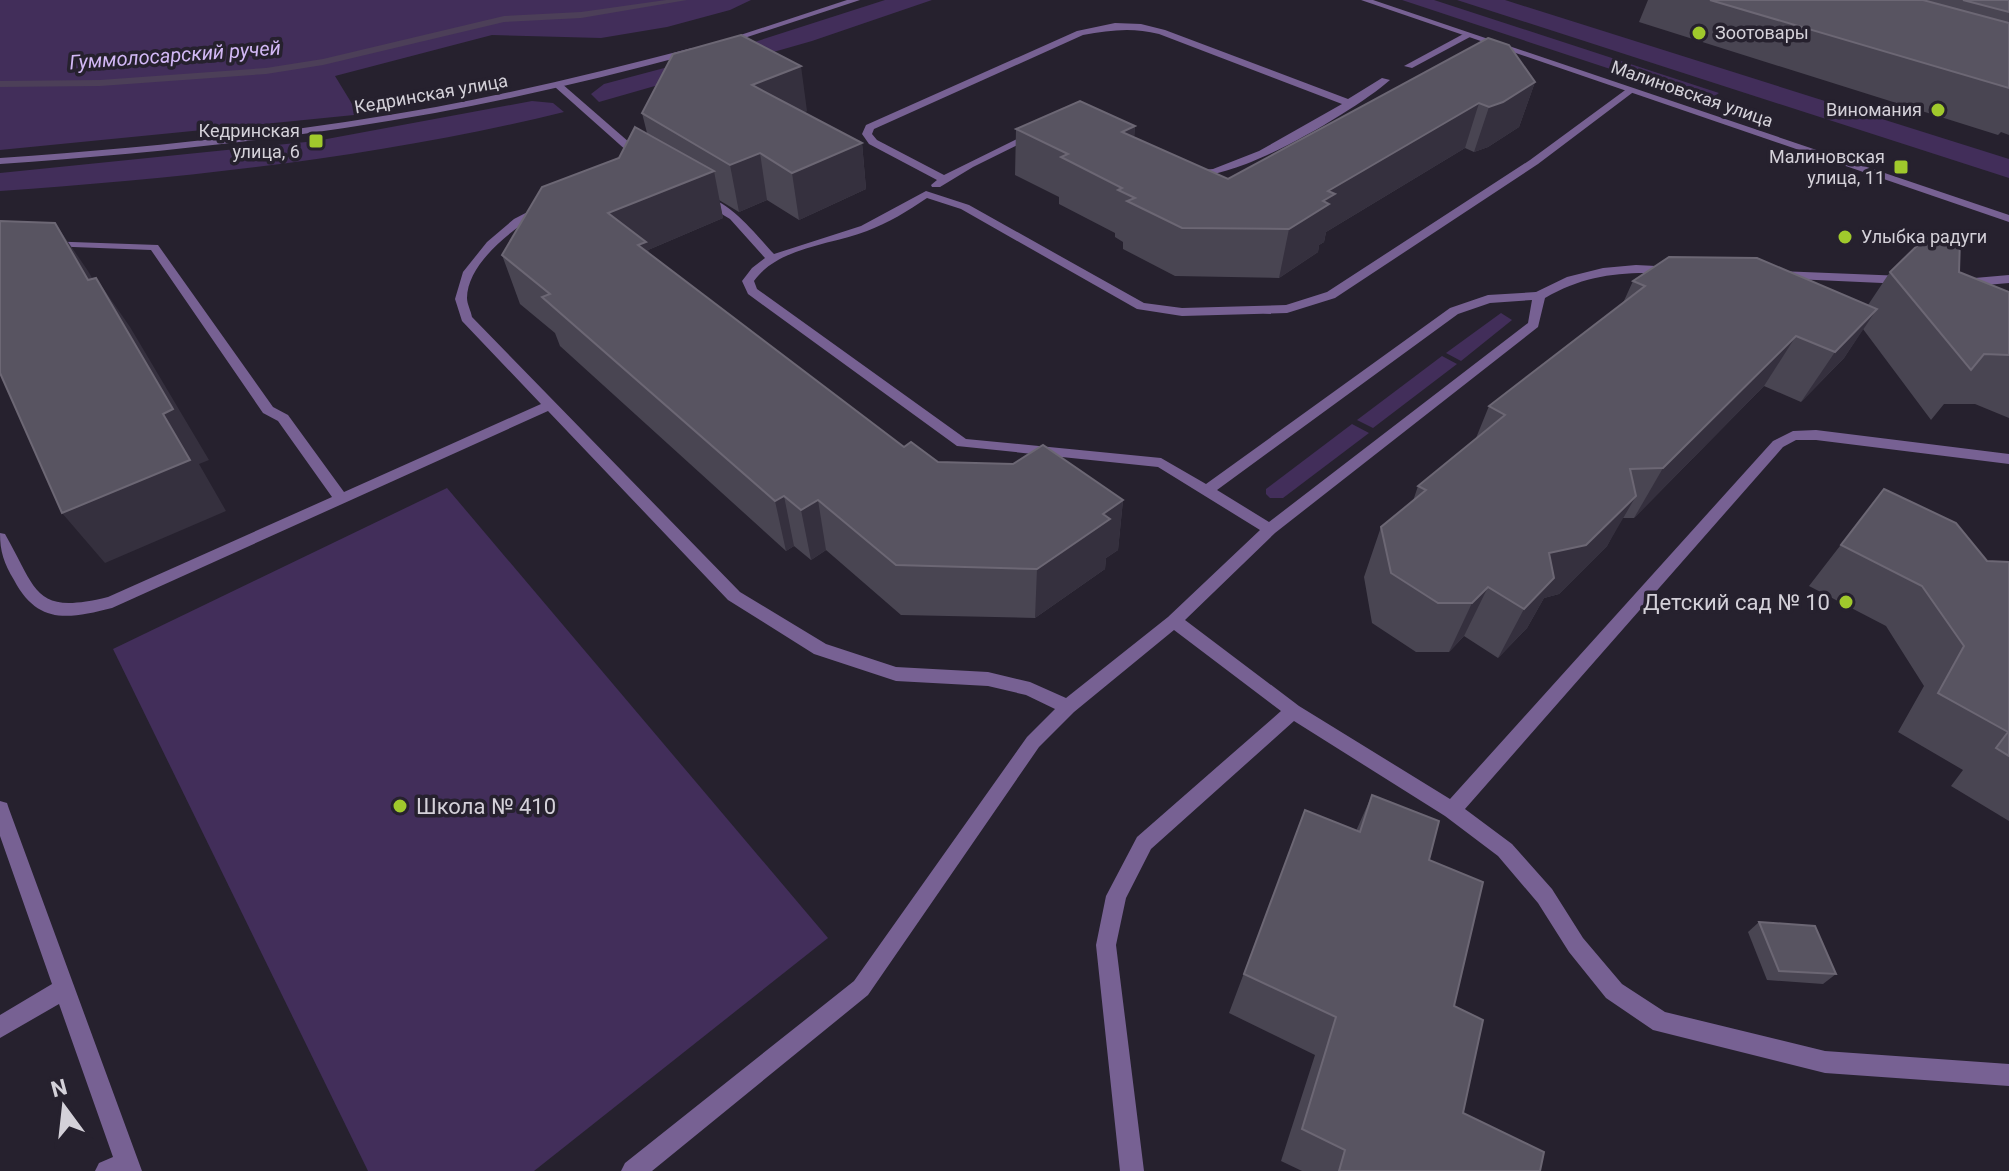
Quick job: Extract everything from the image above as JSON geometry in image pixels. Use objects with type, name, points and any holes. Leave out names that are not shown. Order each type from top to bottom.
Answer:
[{"type":"street","name":"Кедринская улица","points":[[0,161],[310,131],[476,104],[709,47],[856,0]]},
{"type":"street","name":"Малиновская улица","points":[[1365,0],[2009,219]]},
{"type":"street","points":[[943,179],[873,142],[867,134],[870,127],[1094,29],[1141,27],[1162,32],[1349,103]]},
{"type":"street","points":[[1409,66],[1467,35]]},
{"type":"street","points":[[1190,171],[1201,174],[1228,171],[1385,80]]},
{"type":"street","points":[[558,85],[649,165],[634,171]]},
{"type":"street","points":[[926,194],[965,207],[1141,306],[1182,312],[1287,309],[1331,295],[1534,162],[1631,90]]},
{"type":"street","points":[[1046,129],[943,179],[926,194],[864,229],[771,258],[753,269],[748,281],[752,291],[962,443],[1161,463],[1270,529]]},
{"type":"street","points":[[695,193],[734,217],[771,258]]},
{"type":"street","points":[[561,200],[508,227],[467,277],[461,297],[466,318],[734,596],[820,649],[896,674],[988,679],[1030,689],[1068,707]]},
{"type":"street","points":[[28,242],[154,247],[268,410],[283,418],[341,499]]},
{"type":"street","points":[[1206,491],[1454,311],[1488,299],[1539,296],[1561,282],[1590,272],[1623,267],[1683,270]]},
{"type":"street","points":[[1757,274],[1932,281],[2009,279]]},
{"type":"street","points":[[633,1171],[861,988],[1033,742],[1068,707],[1174,621],[1270,529],[1534,324],[1539,296]]},
{"type":"street","points":[[0,538],[33,600],[46,610],[72,613],[112,602],[548,406]]},
{"type":"street","points":[[1452,810],[1778,444],[1793,436],[1816,435],[2009,459]]},
{"type":"street","points":[[1174,621],[1293,711],[1452,810],[1505,850],[1545,896],[1576,945],[1614,991],[1661,1022],[1825,1062],[2009,1075]]},
{"type":"street","points":[[1132,1171],[1106,945],[1116,896],[1144,843],[1293,711]]},
{"type":"street","points":[[0,809],[64,989],[122,1169]]},
{"type":"street","points":[[0,1027],[64,989]]},
{"type":"shaded area","points":[[0,0],[751,0],[730,10],[667,27],[601,38],[492,35],[335,76],[357,112],[354,115],[0,150]]},
{"type":"shaded area","points":[[885,0],[932,0],[812,41],[599,102],[591,94],[604,84],[717,54]]},
{"type":"shaded area","points":[[1402,0],[1434,0],[1719,93],[1707,101]]},
{"type":"shaded area","points":[[1457,0],[1505,0],[2009,159],[2009,178]]},
{"type":"shaded area","points":[[532,101],[553,103],[564,112],[425,142],[284,164],[142,180],[0,191],[0,173],[316,141]]},
{"type":"shaded area","points":[[1501,313],[1512,320],[1461,361],[1446,353]]},
{"type":"shaded area","points":[[1442,356],[1457,364],[1373,428],[1357,420]]},
{"type":"shaded area","points":[[1352,424],[1369,433],[1283,498],[1270,498],[1266,494],[1266,489]]},
{"type":"shaded area","points":[[447,488],[828,938],[534,1171],[368,1171],[113,649]]},
{"type":"building","points":[[1710,0],[1923,0],[2009,23],[2009,88]]},
{"type":"building","points":[[1963,0],[2009,0],[2009,12]]},
{"type":"building","points":[[741,35],[801,66],[752,85],[862,143],[792,173],[760,153],[730,165],[642,113],[673,54]]},
{"type":"building","points":[[1488,38],[1509,45],[1535,82],[1503,102],[1489,107],[1479,103],[1328,191],[1335,194],[1323,201],[1329,204],[1289,229],[1182,228],[1127,201],[1135,198],[1118,190],[1122,188],[1061,157],[1068,154],[1016,129],[1080,101],[1135,126],[1122,132],[1228,179]]},
{"type":"building","points":[[635,127],[714,171],[608,213],[646,242],[638,245],[904,447],[911,442],[938,462],[1013,464],[1043,445],[1123,500],[1103,514],[1110,519],[1037,569],[896,565],[818,500],[801,510],[784,496],[775,501],[542,297],[550,294],[502,255],[542,187],[619,158]]},
{"type":"building","points":[[0,221],[55,223],[88,280],[96,278],[173,409],[163,414],[190,460],[62,513],[0,373]]},
{"type":"building","points":[[1925,238],[1960,239],[1959,272],[2009,292],[2009,355],[1984,354],[1971,370],[1890,272]]},
{"type":"building","points":[[1669,257],[1757,258],[1877,309],[1835,352],[1796,336],[1663,468],[1630,469],[1636,496],[1586,545],[1549,553],[1554,578],[1524,609],[1488,587],[1472,603],[1438,603],[1391,573],[1381,527],[1426,490],[1418,486],[1505,415],[1489,406],[1645,286],[1633,281]]},
{"type":"building","points":[[1884,489],[1956,523],[1987,561],[2009,562],[2009,756],[1996,748],[2008,732],[1938,693],[1964,646],[1922,586],[1841,545]]},
{"type":"building","points":[[1372,795],[1439,821],[1429,860],[1483,882],[1454,1006],[1483,1020],[1463,1113],[1544,1152],[1540,1171],[1339,1171],[1345,1150],[1302,1129],[1336,1017],[1244,974],[1305,810],[1360,832]]},
{"type":"building","points":[[1759,922],[1815,926],[1836,974],[1779,971]]},
{"type":"waterway","name":"Гуммолосарский ручей","points":[[0,84],[100,83],[266,71],[323,62],[504,19],[581,15],[683,0]]},
{"type":"place","name":"Зоотовары","points":[[1699,33]]},
{"type":"place","name":"Виномания","points":[[1938,110]]},
{"type":"place","name":"Кедринская улица, 6","points":[[316,141]]},
{"type":"place","name":"Малиновская улица, 11","points":[[1901,167]]},
{"type":"place","name":"Улыбка радуги","points":[[1845,237]]},
{"type":"place","name":"Детский сад № 10","points":[[1846,602]]},
{"type":"place","name":"Школа № 410","points":[[400,806]]}]
